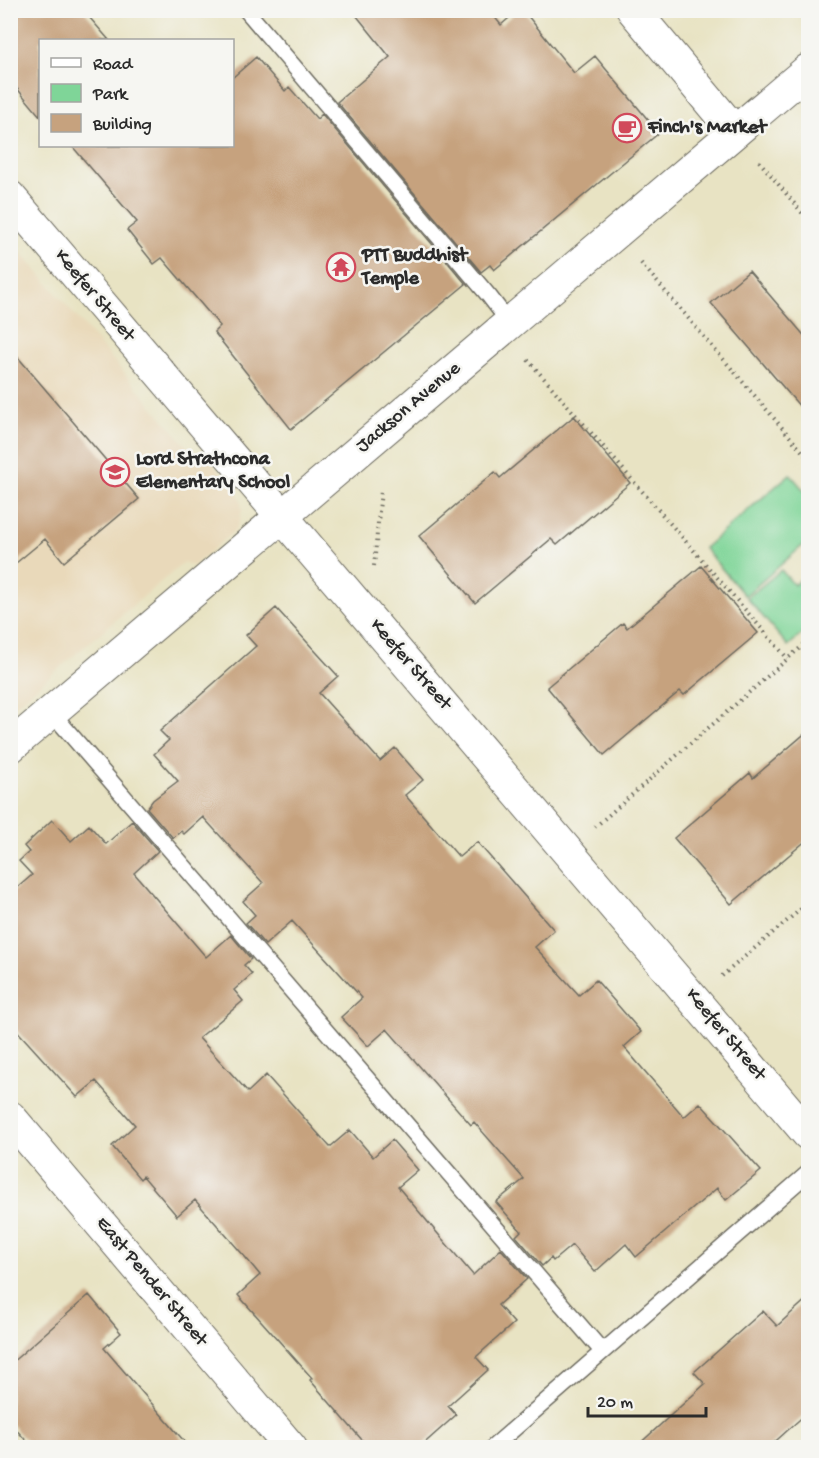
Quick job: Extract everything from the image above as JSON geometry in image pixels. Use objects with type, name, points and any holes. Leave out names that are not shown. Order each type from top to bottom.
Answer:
[{"type":"street","points":[[633,10],[735,132]]},
{"type":"street","name":"Jackson Avenue","points":[[10,747],[808,70]]},
{"type":"street","name":"Keefer Street","points":[[10,197],[808,1134]]},
{"type":"street","name":"East Pender Street","points":[[10,1117],[291,1448]]},
{"type":"lane","points":[[246,10],[509,322]]},
{"type":"lane","points":[[52,713],[602,1351]]},
{"type":"lane","points":[[492,1448],[808,1173]]},
{"type":"path","points":[[759,161],[808,220]]},
{"type":"path","points":[[641,263],[808,459]]},
{"type":"path","points":[[528,360],[788,659]]},
{"type":"path","points":[[374,566],[381,490]]},
{"type":"path","points":[[595,827],[808,641]]},
{"type":"path","points":[[722,976],[808,903]]},
{"type":"shaded area","name":"Lord Strathcona Elementary School","points":[[10,239],[194,455],[203,452],[235,490],[241,500],[242,510],[235,530],[193,566],[184,562],[11,709]]},
{"type":"green space","points":[[790,474],[808,495],[808,541],[745,596],[704,548]]},
{"type":"green space","points":[[781,570],[794,585],[808,573],[808,629],[788,646],[747,598]]},
{"type":"building","points":[[10,10],[83,10],[108,39],[39,39],[39,115],[10,80]]},
{"type":"building","points":[[352,10],[489,10],[501,25],[518,10],[523,10],[574,73],[595,56],[659,133],[494,270],[490,265],[481,272],[337,102],[390,57]]},
{"type":"building","points":[[256,57],[285,91],[289,87],[317,119],[322,114],[466,284],[291,429],[214,332],[220,326],[162,258],[154,264],[127,230],[137,222],[73,147],[234,147],[234,76]]},
{"type":"building","points":[[749,271],[808,340],[808,416],[711,303]]},
{"type":"building","points":[[10,348],[139,499],[64,562],[45,539],[10,568]]},
{"type":"building","points":[[574,416],[630,483],[557,545],[551,539],[475,603],[419,536],[495,472],[500,478]]},
{"type":"building","points":[[701,566],[758,633],[684,695],[680,691],[604,755],[547,687],[623,623],[627,628]]},
{"type":"building","points":[[276,608],[338,676],[319,693],[380,761],[395,748],[423,780],[405,795],[459,857],[477,842],[554,930],[535,947],[579,995],[596,980],[641,1032],[624,1047],[684,1117],[700,1103],[761,1171],[726,1200],[717,1188],[636,1257],[626,1244],[595,1272],[572,1245],[553,1261],[551,1258],[542,1266],[516,1236],[521,1231],[496,1202],[524,1179],[474,1122],[471,1125],[387,1029],[368,1046],[341,1017],[362,998],[292,921],[265,945],[246,923],[255,915],[243,901],[263,883],[203,817],[184,834],[181,831],[173,838],[147,808],[153,800],[178,781],[154,754],[169,740],[160,731],[256,646],[246,635]]},
{"type":"building","points":[[808,731],[808,839],[731,904],[674,838],[750,773],[753,778]]},
{"type":"building","points":[[52,820],[71,841],[89,825],[106,844],[132,821],[158,851],[134,873],[206,957],[231,935],[251,959],[244,965],[252,974],[234,990],[243,1001],[199,1038],[248,1092],[266,1075],[330,1147],[350,1130],[373,1157],[392,1140],[418,1170],[398,1187],[473,1275],[501,1249],[527,1279],[498,1305],[514,1323],[476,1357],[488,1370],[448,1406],[456,1415],[419,1448],[369,1448],[310,1380],[312,1378],[238,1295],[260,1275],[246,1258],[195,1200],[177,1216],[143,1176],[140,1179],[112,1146],[135,1125],[96,1081],[77,1097],[10,1023],[10,894],[32,875],[19,861],[29,852],[24,846]]},
{"type":"building","points":[[89,1295],[121,1333],[104,1348],[190,1448],[33,1448],[10,1423],[10,1364]]},
{"type":"building","points":[[808,1298],[808,1412],[768,1448],[635,1448],[705,1384],[694,1372],[763,1311],[777,1326]]},
{"type":"place","name":"Finch's Market","points":[[627,128]]},
{"type":"place","name":"PTT Buddhist Temple","points":[[341,267]]},
{"type":"place","name":"Lord Strathcona Elementary School","points":[[115,472]]}]
